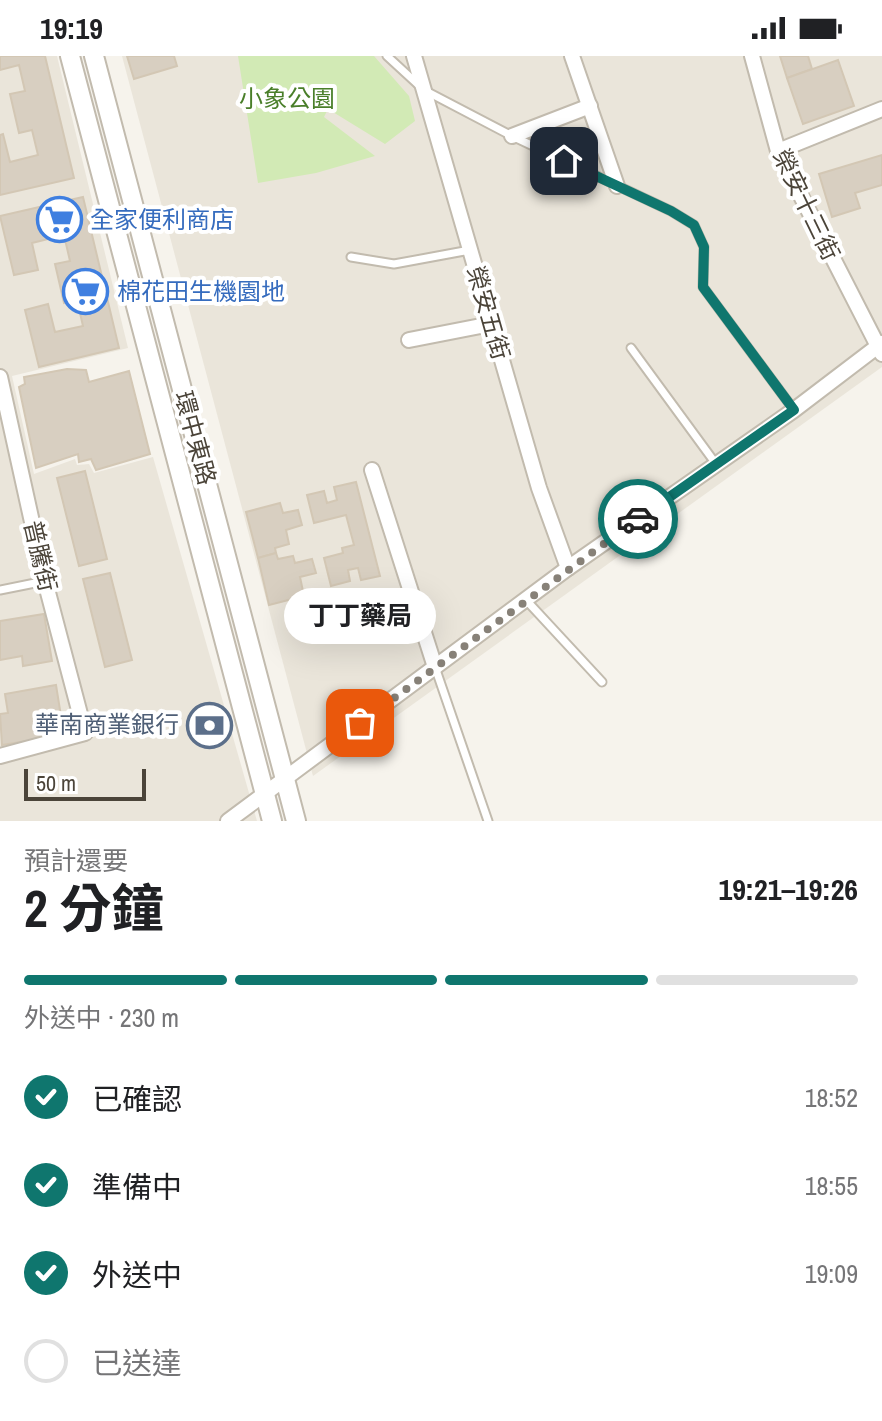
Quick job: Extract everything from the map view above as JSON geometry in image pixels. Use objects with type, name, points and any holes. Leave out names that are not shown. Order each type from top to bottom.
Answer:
[{"type":"street","name":"環中東路","points":[[70,56],[272,821]]},
{"type":"street","name":"環中東路","points":[[94,56],[296,821]]},
{"type":"street","name":"榮安五街","points":[[414,56],[539,488],[568,568]]},
{"type":"street","points":[[572,56],[617,186]]},
{"type":"street","name":"榮安十三街","points":[[752,56],[778,151],[880,348]]},
{"type":"street","points":[[512,136],[590,106]]},
{"type":"street","points":[[778,151],[882,109]]},
{"type":"street","points":[[409,340],[491,324]]},
{"type":"street","points":[[228,821],[568,568],[880,348]]},
{"type":"street","name":"普騰街","points":[[0,377],[4,415],[85,733],[0,756]]},
{"type":"street","points":[[372,470],[435,667]]},
{"type":"lane","points":[[387,56],[424,90],[694,225],[704,247],[703,287],[794,410]]},
{"type":"lane","points":[[351,257],[394,264],[470,250]]},
{"type":"lane","points":[[631,348],[716,464]]},
{"type":"lane","points":[[0,590],[45,581]]},
{"type":"lane","points":[[526,600],[602,682]]},
{"type":"lane","points":[[435,667],[488,821]]},
{"type":"shaded area","points":[[0,56],[57,56],[128,348],[12,376],[34,474],[75,459],[77,465],[89,464],[94,473],[153,457],[257,821],[0,821]]},
{"type":"shaded area","points":[[122,56],[882,56],[882,367],[313,776]]},
{"type":"green space","name":"小象公園","points":[[238,56],[374,56],[409,96],[415,121],[385,144],[328,109],[324,117],[375,156],[316,173],[258,183]]},
{"type":"building","points":[[0,56],[45,56],[74,178],[0,195],[0,135],[3,134],[10,162],[38,155],[32,130],[19,133],[10,94],[25,91],[19,65],[0,70]]},
{"type":"building","points":[[127,56],[174,56],[177,66],[134,79]]},
{"type":"building","points":[[780,56],[808,56],[812,69],[787,78]]},
{"type":"building","points":[[838,60],[854,106],[803,124],[787,78]]},
{"type":"building","points":[[882,155],[882,185],[855,193],[860,208],[832,217],[819,174]]},
{"type":"building","points":[[83,197],[119,348],[39,367],[25,310],[48,304],[55,332],[83,326],[77,300],[64,303],[55,264],[70,261],[64,235],[32,243],[38,270],[14,275],[0,216]]},
{"type":"building","points":[[67,369],[86,370],[89,382],[129,371],[150,454],[96,470],[91,459],[79,462],[78,454],[36,468],[19,387],[25,384],[24,377]]},
{"type":"building","points":[[85,471],[107,559],[79,566],[57,478]]},
{"type":"building","points":[[356,482],[380,576],[361,580],[358,568],[348,570],[350,581],[331,586],[324,558],[343,553],[342,548],[354,545],[346,515],[314,523],[307,495],[324,491],[327,503],[337,500],[334,487]]},
{"type":"building","points":[[280,503],[283,513],[298,510],[302,525],[286,530],[289,544],[275,548],[276,553],[258,558],[246,512]]},
{"type":"building","points":[[276,553],[278,559],[293,556],[295,563],[312,559],[316,573],[300,577],[304,596],[269,605],[258,558]]},
{"type":"building","points":[[110,573],[132,660],[105,667],[83,579]]},
{"type":"building","points":[[44,614],[52,661],[23,666],[22,656],[0,660],[0,621]]},
{"type":"building","points":[[56,685],[64,735],[2,745],[0,714],[8,713],[5,694]]},
{"type":"way so far","points":[[360,723],[638,519]]},
{"type":"place","name":"全家便利商店","points":[[59,220]]},
{"type":"place","name":"棉花田生機園地","points":[[86,292]]},
{"type":"place","name":"丁丁藥局","points":[[360,723]]},
{"type":"place","name":"華南商業銀行","points":[[210,725]]},
{"type":"route","points":[[564,161],[671,211],[694,225],[704,247],[703,287],[794,410],[638,519]]}]
